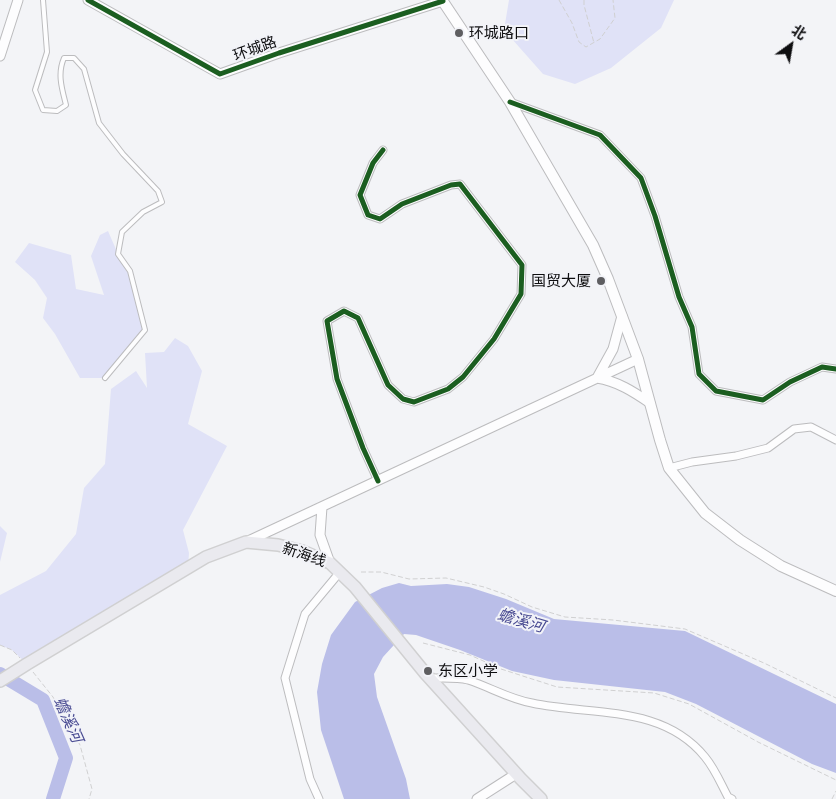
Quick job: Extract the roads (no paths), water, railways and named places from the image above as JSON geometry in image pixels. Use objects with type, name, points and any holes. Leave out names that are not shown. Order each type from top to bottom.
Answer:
[{"type":"main road","points":[[442,1],[510,102],[593,245],[638,359],[660,440],[670,468],[704,513],[740,540],[781,566],[836,592]]},
{"type":"main road","name":"新海线","points":[[0,681],[206,557],[246,542],[302,551],[330,563],[340,572],[411,657],[516,774],[541,799]]},
{"type":"street","points":[[0,56],[18,0]]},
{"type":"street","name":"环城路","points":[[88,0],[220,74],[279,53],[442,1]]},
{"type":"street","points":[[510,102],[600,135],[641,178],[656,216],[679,297],[692,327],[699,374],[716,391],[763,400],[790,382],[822,367],[836,369]]},
{"type":"street","points":[[378,480],[363,448],[337,379],[327,322],[344,311],[358,318],[388,385],[403,399],[414,402],[448,389],[463,377],[494,339],[521,294],[522,265],[460,184],[451,185],[402,204],[380,220],[368,214],[360,195],[372,163],[382,150]]},
{"type":"street","points":[[597,378],[613,349],[622,316]]},
{"type":"street","points":[[246,542],[638,359]]},
{"type":"street","points":[[597,378],[607,380],[633,392],[650,403]]},
{"type":"street","points":[[670,468],[768,448],[794,429],[811,427],[836,440]]},
{"type":"street","points":[[322,507],[320,535],[330,563]]},
{"type":"street","points":[[319,799],[310,779],[285,678],[304,614],[340,572]]},
{"type":"street","points":[[430,678],[466,680],[517,700],[556,709],[632,716],[659,723],[684,738],[705,757],[729,798]]},
{"type":"street","points":[[477,799],[516,774]]},
{"type":"lane","points":[[43,0],[47,52],[35,90],[43,110],[57,111],[66,105],[60,80],[61,65],[64,58],[74,58],[84,70],[99,123],[123,154],[158,191],[162,202],[143,212],[122,232],[118,254],[130,271],[145,330],[105,378]]},
{"type":"water","points":[[399,583],[411,586],[447,584],[469,587],[506,599],[554,619],[685,631],[836,704],[836,773],[812,764],[696,704],[665,692],[554,680],[512,671],[460,650],[416,635],[404,634],[383,657],[374,674],[377,697],[406,779],[410,799],[344,799],[321,730],[317,692],[322,664],[331,635],[355,602],[382,588]]},
{"type":"waterway","name":"蟾溪河","points":[[0,674],[43,700],[66,758],[53,799]]},
{"type":"place","name":"环城路口","points":[[459,33]]},
{"type":"place","name":"国贸大厦","points":[[601,281]]},
{"type":"place","name":"东区小学","points":[[428,671]]}]
